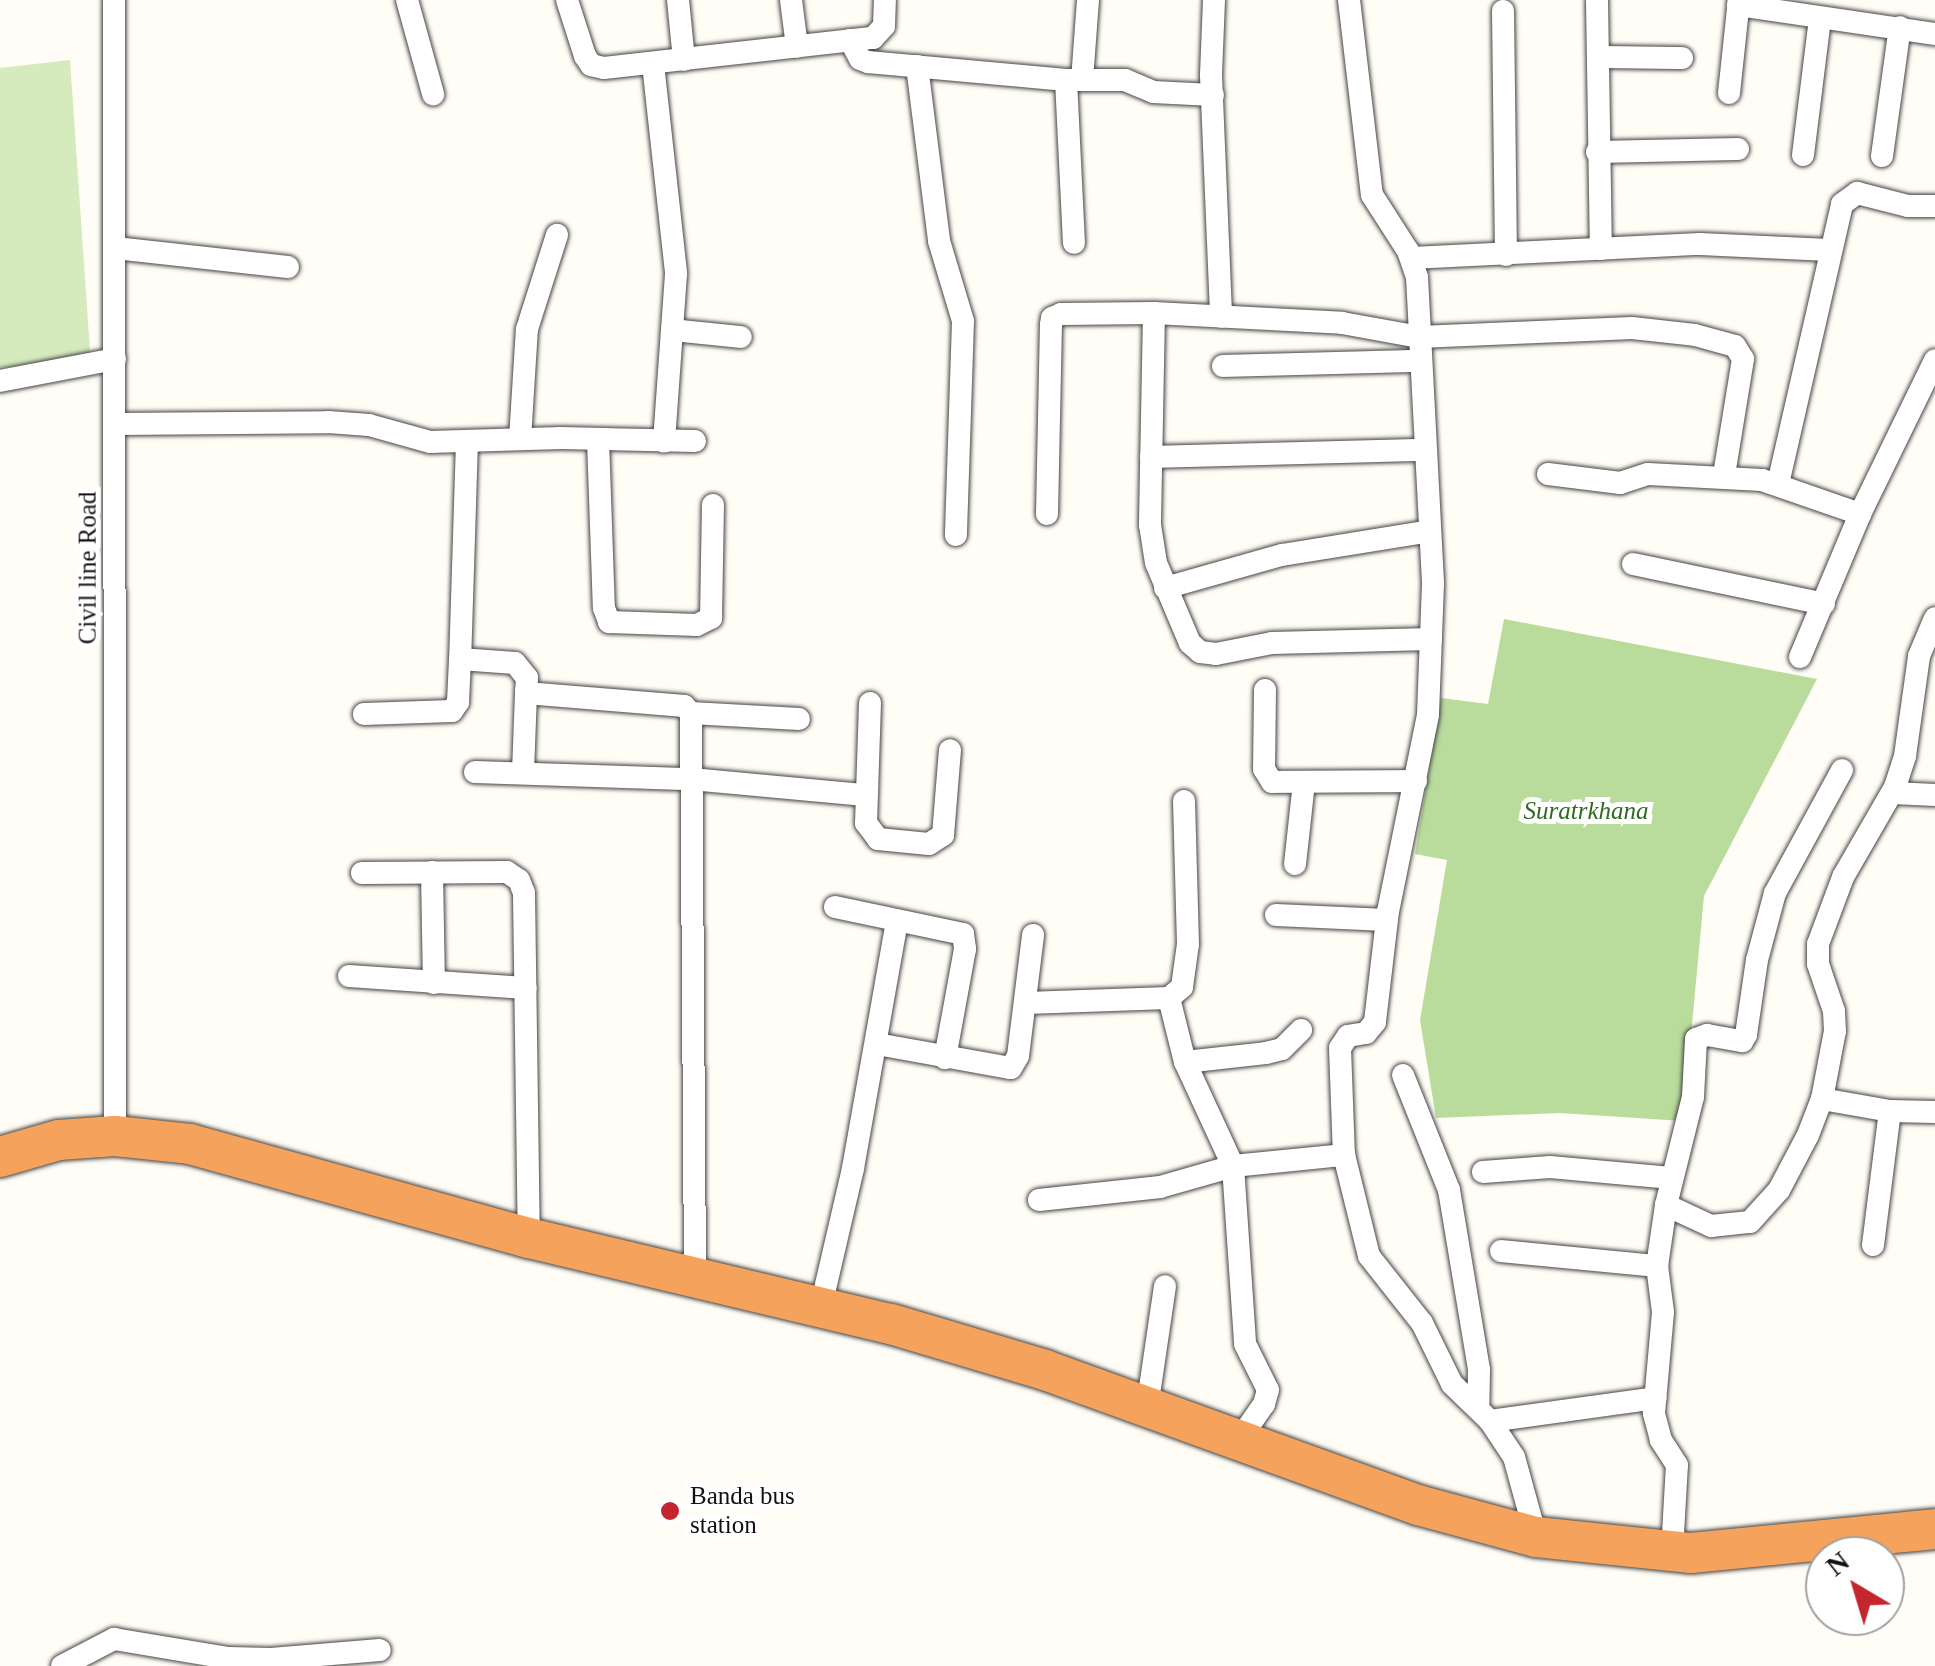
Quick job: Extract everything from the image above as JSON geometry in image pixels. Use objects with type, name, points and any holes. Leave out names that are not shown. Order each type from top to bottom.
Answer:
[{"type":"highway","points":[[0,1157],[58,1140],[115,1136],[190,1144],[529,1238],[821,1306],[1044,1370],[1418,1505],[1536,1537],[1672,1552],[1710,1552],[1935,1529]]},
{"type":"street","name":"Civil line Road","points":[[114,0],[115,1136]]},
{"type":"street","points":[[406,0],[433,94]]},
{"type":"street","points":[[566,0],[591,64],[604,68],[796,47],[880,33],[885,0]]},
{"type":"street","points":[[678,0],[684,60]]},
{"type":"street","points":[[791,0],[796,47]]},
{"type":"street","points":[[1074,243],[1074,80],[1088,0]]},
{"type":"street","points":[[1214,0],[1213,95],[1221,317]]},
{"type":"street","points":[[1349,0],[1348,28],[1372,195],[1411,258],[1416,277],[1432,639],[1428,715],[1386,920],[1375,1022],[1366,1032],[1348,1036],[1340,1048],[1344,1155],[1369,1256],[1422,1323],[1452,1384],[1484,1415],[1523,1478],[1536,1537]]},
{"type":"street","points":[[1598,0],[1601,250]]},
{"type":"street","points":[[1882,156],[1889,26],[1883,0]]},
{"type":"street","points":[[1729,92],[1738,2],[1935,34]]},
{"type":"street","points":[[1503,11],[1506,254]]},
{"type":"street","points":[[1803,154],[1820,18]]},
{"type":"street","points":[[850,40],[860,60],[1074,80],[1125,80],[1153,92],[1213,95]]},
{"type":"street","points":[[1598,57],[1682,58]]},
{"type":"street","points":[[654,64],[675,242],[664,442]]},
{"type":"street","points":[[917,66],[940,241],[963,321],[956,534]]},
{"type":"street","points":[[1597,152],[1738,149]]},
{"type":"street","points":[[1778,484],[1842,204],[1850,194],[1908,206],[1935,206]]},
{"type":"street","points":[[1908,206],[1935,220]]},
{"type":"street","points":[[520,440],[527,329],[557,235]]},
{"type":"street","points":[[1411,258],[1745,244],[1829,250]]},
{"type":"street","points":[[115,248],[288,267]]},
{"type":"street","points":[[1047,514],[1052,318],[1061,314],[1154,312],[1362,324],[1419,349]]},
{"type":"street","points":[[1154,312],[1150,526],[1165,588],[1190,643],[1200,652],[1216,654],[1272,643],[1432,639]]},
{"type":"street","points":[[1223,366],[1632,328],[1727,343],[1743,359],[1724,475]]},
{"type":"street","points":[[672,330],[742,337]]},
{"type":"street","points":[[0,382],[115,359]]},
{"type":"street","points":[[1800,657],[1860,514],[1935,360]]},
{"type":"street","points":[[116,424],[328,422],[369,425],[430,442],[695,441]]},
{"type":"street","points":[[598,440],[604,608],[609,622],[697,624],[711,618],[713,505]]},
{"type":"street","points":[[364,714],[452,711],[458,702],[468,441]]},
{"type":"street","points":[[1151,457],[1424,450]]},
{"type":"street","points":[[1548,474],[1620,483],[1639,475],[1724,475],[1778,484],[1860,514]]},
{"type":"street","points":[[1165,588],[1282,555],[1430,532]]},
{"type":"street","points":[[1634,564],[1824,604]]},
{"type":"street","points":[[1666,1206],[1711,1226],[1750,1222],[1779,1190],[1822,1098],[1835,1031],[1834,1012],[1818,964],[1818,944],[1843,877],[1893,793],[1905,756],[1920,656],[1935,618]]},
{"type":"street","points":[[460,659],[515,663],[527,678],[523,772]]},
{"type":"street","points":[[1265,690],[1266,777],[1272,782],[1416,781]]},
{"type":"street","points":[[526,693],[684,706],[691,713],[799,720]]},
{"type":"street","points":[[870,704],[866,823],[878,839],[938,841],[946,825],[950,750]]},
{"type":"street","points":[[691,713],[695,1274]]},
{"type":"street","points":[[1672,1552],[1677,1466],[1656,1428],[1663,1312],[1657,1266],[1666,1206],[1693,1097],[1696,1039],[1707,1035],[1742,1041],[1746,1035],[1757,960],[1775,893],[1842,770]]},
{"type":"street","points":[[475,772],[692,779],[865,795]]},
{"type":"street","points":[[1295,864],[1304,782]]},
{"type":"street","points":[[1893,793],[1935,795]]},
{"type":"street","points":[[1026,1003],[1169,998],[1182,987],[1188,944],[1184,801]]},
{"type":"street","points":[[432,872],[434,982]]},
{"type":"street","points":[[362,873],[506,872],[519,880],[524,893],[529,1238]]},
{"type":"street","points":[[835,907],[956,932],[966,941],[945,1058]]},
{"type":"street","points":[[1276,915],[1386,920]]},
{"type":"street","points":[[821,1306],[877,1044],[897,920]]},
{"type":"street","points":[[877,1044],[1012,1068],[1018,1056],[1026,1003],[1032,935]]},
{"type":"street","points":[[349,976],[526,988]]},
{"type":"street","points":[[1169,998],[1184,1062],[1232,1166],[1244,1344],[1268,1390],[1264,1404],[1239,1440]]},
{"type":"street","points":[[1184,1062],[1266,1054],[1282,1048],[1301,1030]]},
{"type":"street","points":[[1403,1074],[1449,1190],[1484,1415]]},
{"type":"street","points":[[1822,1098],[1890,1111],[1935,1112]]},
{"type":"street","points":[[1873,1245],[1890,1111]]},
{"type":"street","points":[[1039,1200],[1160,1188],[1232,1166],[1344,1155]]},
{"type":"street","points":[[1484,1172],[1550,1167],[1672,1178]]},
{"type":"street","points":[[1501,1250],[1657,1266]]},
{"type":"street","points":[[1148,1408],[1164,1286]]},
{"type":"street","points":[[1484,1415],[1655,1398]]},
{"type":"street","points":[[62,1666],[114,1639],[195,1655],[256,1659],[380,1650]]},
{"type":"green space","points":[[70,60],[91,365],[0,367],[0,68]]},
{"type":"green space","name":"Suratrkhana","points":[[1504,619],[1817,679],[1704,896],[1683,1121],[1560,1113],[1436,1118],[1420,1020],[1447,860],[1415,854],[1441,698],[1488,704]]},
{"type":"place","name":"Banda bus station","points":[[670,1511]]}]
